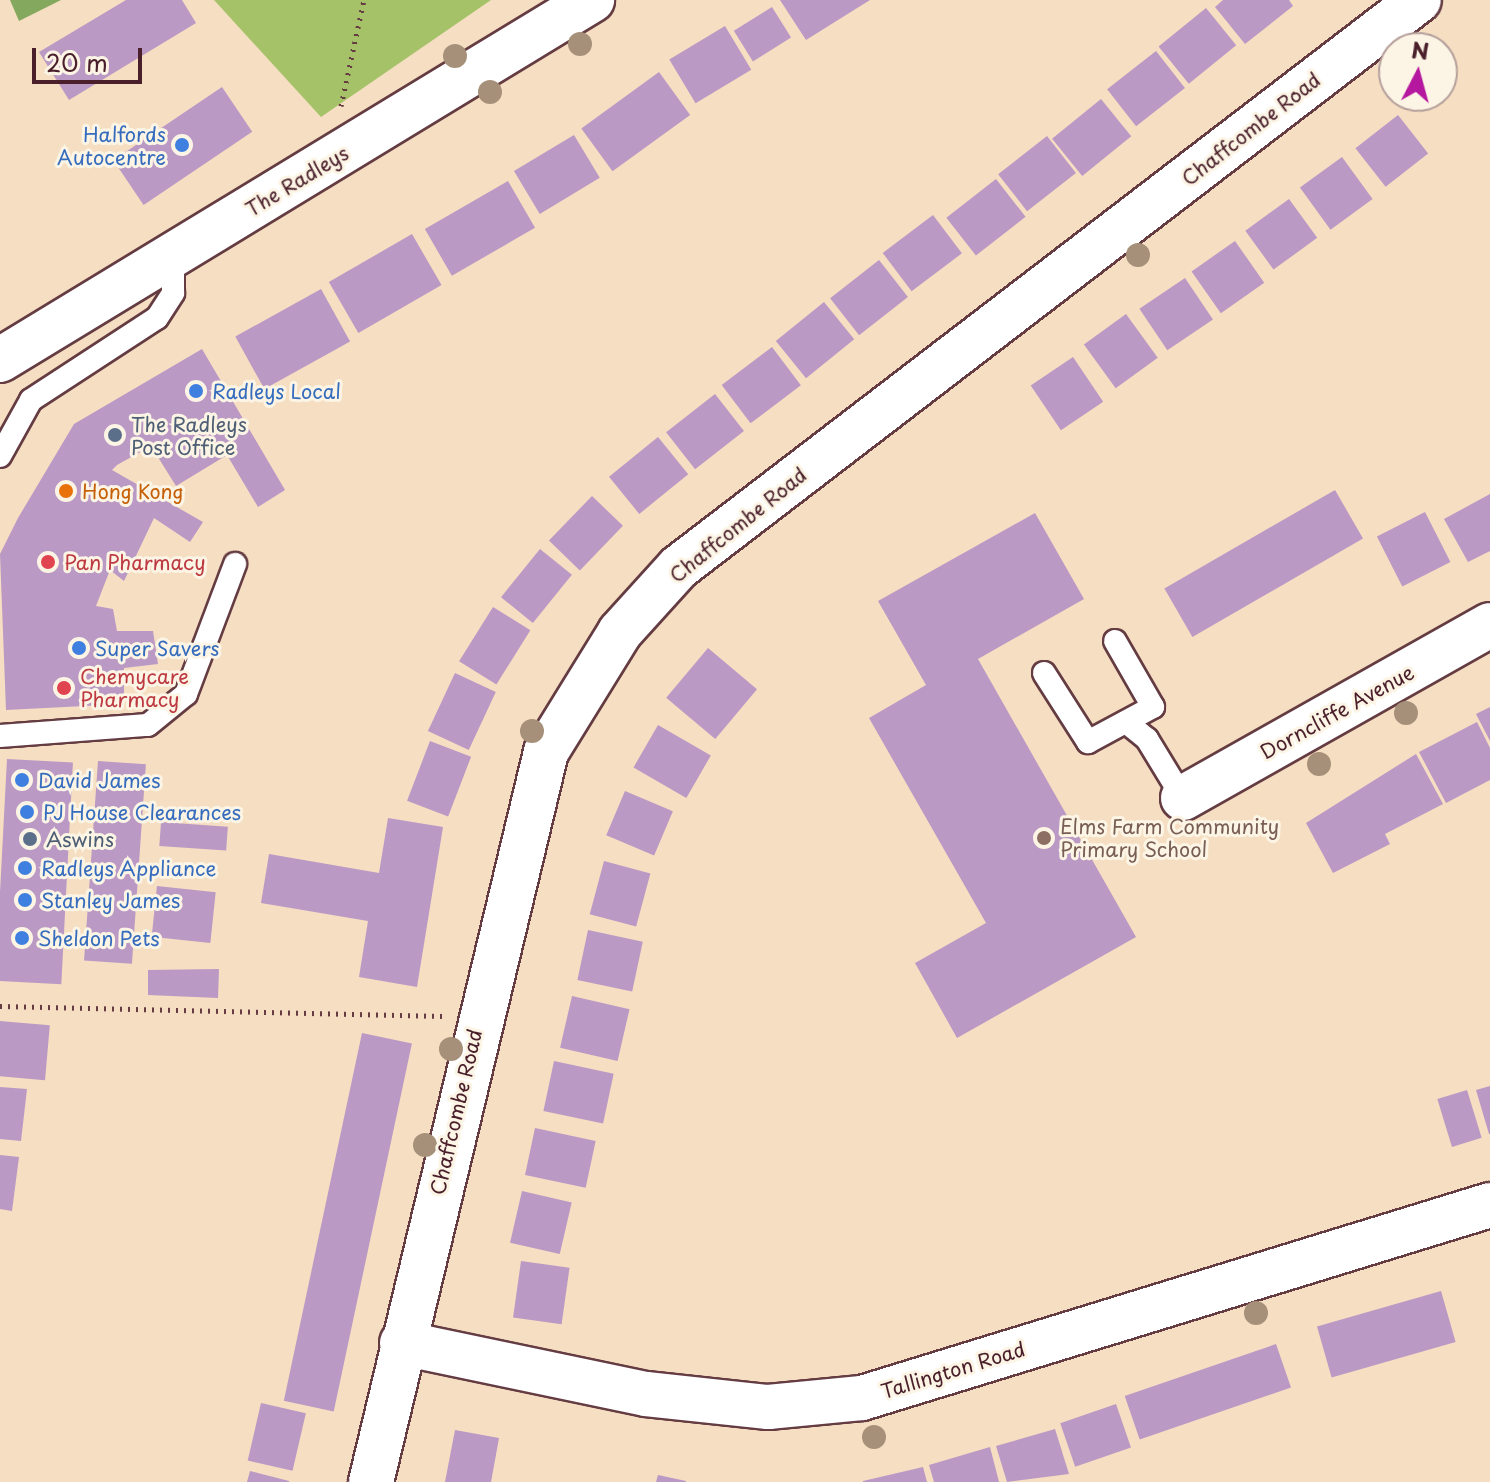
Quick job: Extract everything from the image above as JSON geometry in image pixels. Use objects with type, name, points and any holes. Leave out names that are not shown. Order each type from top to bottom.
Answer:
[{"type":"street","name":"The Radleys","points":[[0,360],[592,0]]},
{"type":"street","name":"Chaffcombe Road","points":[[371,1482],[478,1017],[546,752],[620,632],[679,567],[1419,0]]},
{"type":"street","name":"Dorncliffe Avenue","points":[[1183,798],[1490,625]]},
{"type":"street","name":"Tallington Road","points":[[402,1343],[646,1394],[768,1407],[862,1398],[1490,1205]]},
{"type":"lane","points":[[0,456],[31,400],[157,318],[173,293],[173,254]]},
{"type":"lane","points":[[0,736],[148,725],[186,694],[235,564]]},
{"type":"lane","points":[[1044,673],[1088,742],[1153,707],[1115,641]]},
{"type":"lane","points":[[1126,722],[1147,739],[1183,798]]},
{"type":"path","points":[[329,162],[364,0]]},
{"type":"path","points":[[0,1006],[478,1017]]},
{"type":"green space","points":[[10,0],[61,0],[19,21]]},
{"type":"green space","points":[[214,0],[491,0],[321,117]]},
{"type":"building","points":[[126,0],[182,0],[196,23],[69,100],[39,52]]},
{"type":"building","points":[[780,0],[870,0],[806,40]]},
{"type":"building","points":[[1223,0],[1289,0],[1293,6],[1245,44],[1215,7]]},
{"type":"building","points":[[772,7],[791,38],[753,61],[734,31]]},
{"type":"building","points":[[1206,8],[1236,45],[1189,84],[1159,46]]},
{"type":"building","points":[[725,26],[751,70],[696,103],[669,59]]},
{"type":"building","points":[[1156,51],[1185,88],[1136,126],[1107,89]]},
{"type":"building","points":[[659,72],[690,115],[612,171],[581,128]]},
{"type":"building","name":"Halfords Autocentre","points":[[222,87],[252,132],[144,205],[113,160]]},
{"type":"building","points":[[1101,99],[1131,136],[1082,176],[1052,139]]},
{"type":"building","points":[[1398,115],[1428,154],[1386,187],[1355,148]]},
{"type":"building","points":[[574,135],[600,178],[540,214],[514,171]]},
{"type":"building","points":[[1047,136],[1076,173],[1027,211],[998,174]]},
{"type":"building","points":[[1342,157],[1373,199],[1330,230],[1300,188]]},
{"type":"building","points":[[996,179],[1026,217],[976,256],[946,218]]},
{"type":"building","points":[[508,181],[535,228],[452,276],[425,229]]},
{"type":"building","points":[[1289,199],[1317,238],[1274,270],[1245,231]]},
{"type":"building","points":[[933,215],[962,253],[912,291],[883,253]]},
{"type":"building","points":[[412,234],[442,285],[358,333],[329,282]]},
{"type":"building","points":[[1235,241],[1264,283],[1221,313],[1192,271]]},
{"type":"building","points":[[879,260],[908,297],[859,335],[830,298]]},
{"type":"building","points":[[1185,278],[1213,319],[1167,350],[1139,309]]},
{"type":"building","points":[[321,289],[350,341],[264,389],[235,337]]},
{"type":"building","points":[[824,302],[854,339],[806,378],[776,341]]},
{"type":"building","points":[[1126,314],[1158,358],[1116,388],[1084,345]]},
{"type":"building","points":[[772,347],[801,385],[751,423],[722,385]]},
{"type":"building","points":[[202,349],[285,490],[258,507],[227,455],[176,486],[151,446],[117,465],[112,470],[203,522],[190,542],[154,518],[124,581],[110,570],[96,606],[113,609],[117,631],[153,631],[158,664],[124,668],[124,704],[6,710],[0,554],[18,518],[74,424]]},
{"type":"building","points":[[1073,357],[1103,402],[1061,430],[1031,386]]},
{"type":"building","points":[[715,394],[744,431],[695,469],[666,432]]},
{"type":"building","points":[[658,437],[688,474],[639,514],[609,477]]},
{"type":"building","points":[[1335,490],[1363,538],[1192,637],[1164,588]]},
{"type":"building","points":[[1490,494],[1490,551],[1468,562],[1444,519]]},
{"type":"building","points":[[592,496],[623,526],[580,570],[549,541]]},
{"type":"building","points":[[1425,512],[1450,562],[1402,586],[1377,537]]},
{"type":"building","points":[[1035,513],[1084,599],[978,659],[1136,937],[957,1038],[915,963],[986,923],[869,718],[926,685],[878,601]]},
{"type":"building","points":[[540,549],[572,575],[533,623],[501,597]]},
{"type":"building","points":[[493,607],[530,630],[496,685],[459,661]]},
{"type":"building","points":[[708,648],[757,689],[715,739],[666,698]]},
{"type":"building","points":[[455,673],[496,692],[469,750],[428,731]]},
{"type":"building","points":[[1490,707],[1490,741],[1476,714]]},
{"type":"building","points":[[1477,722],[1490,748],[1490,780],[1446,803],[1419,752]]},
{"type":"building","points":[[658,725],[711,756],[686,798],[634,767]]},
{"type":"building","points":[[430,741],[471,757],[448,817],[407,801]]},
{"type":"building","points":[[1416,754],[1443,804],[1385,834],[1390,844],[1333,873],[1306,823]]},
{"type":"building","points":[[7,759],[73,762],[61,984],[0,981],[0,893]]},
{"type":"building","points":[[98,761],[146,764],[132,964],[84,961]]},
{"type":"building","points":[[625,791],[673,811],[654,856],[606,835]]},
{"type":"building","points":[[388,818],[443,827],[417,987],[359,977],[368,921],[261,903],[269,854],[379,873]]},
{"type":"building","points":[[161,822],[228,827],[226,851],[159,846]]},
{"type":"building","points":[[604,861],[650,873],[636,927],[590,914]]},
{"type":"building","points":[[157,886],[216,892],[210,943],[152,937]]},
{"type":"building","points":[[588,930],[643,942],[632,992],[577,980]]},
{"type":"building","points":[[219,969],[218,998],[148,995],[148,970]]},
{"type":"building","points":[[572,996],[629,1009],[618,1061],[560,1048]]},
{"type":"building","points":[[0,1021],[50,1025],[45,1080],[0,1076]]},
{"type":"building","points":[[362,1033],[412,1044],[334,1411],[284,1401]]},
{"type":"building","points":[[554,1061],[614,1074],[603,1124],[543,1111]]},
{"type":"building","points":[[1490,1086],[1490,1134],[1489,1134],[1476,1090]]},
{"type":"building","points":[[0,1087],[27,1089],[21,1141],[0,1139]]},
{"type":"building","points":[[1467,1090],[1482,1138],[1452,1147],[1437,1099]]},
{"type":"building","points":[[535,1128],[596,1141],[586,1188],[525,1175]]},
{"type":"building","points":[[0,1155],[19,1157],[12,1211],[0,1209]]},
{"type":"building","points":[[522,1191],[572,1202],[560,1254],[510,1243]]},
{"type":"building","points":[[521,1261],[570,1268],[562,1324],[513,1317]]},
{"type":"building","points":[[1441,1291],[1456,1342],[1332,1378],[1317,1327]]},
{"type":"building","points":[[1276,1344],[1291,1387],[1140,1440],[1125,1396]]},
{"type":"building","points":[[261,1403],[306,1413],[293,1471],[248,1460]]},
{"type":"building","points":[[1116,1404],[1131,1447],[1075,1467],[1060,1423]]},
{"type":"building","points":[[1055,1429],[1069,1474],[1007,1482],[996,1446]]},
{"type":"building","points":[[455,1430],[499,1438],[491,1482],[445,1482]]},
{"type":"building","points":[[990,1447],[999,1482],[934,1482],[929,1465]]},
{"type":"building","points":[[923,1467],[927,1482],[863,1482],[863,1481]]},
{"type":"building","points":[[250,1471],[289,1481],[289,1482],[247,1482]]},
{"type":"building","points":[[658,1475],[686,1481],[686,1482],[656,1482]]},
{"type":"place","name":"Halfords Autocentre","points":[[182,145]]},
{"type":"place","name":"Radleys Local","points":[[196,391]]},
{"type":"place","name":"The Radleys Post Office","points":[[115,435]]},
{"type":"place","name":"Hong Kong","points":[[66,491]]},
{"type":"place","name":"Pan Pharmacy","points":[[48,562]]},
{"type":"place","name":"Super Savers","points":[[79,648]]},
{"type":"place","name":"Chemycare Pharmacy","points":[[64,688]]},
{"type":"place","name":"David James","points":[[22,780]]},
{"type":"place","name":"PJ House Clearances","points":[[27,812]]},
{"type":"place","name":"Elms Farm Community Primary School","points":[[1044,838]]},
{"type":"place","name":"Aswins","points":[[30,839]]},
{"type":"place","name":"Radleys Appliance","points":[[25,868]]},
{"type":"place","name":"Stanley James","points":[[25,900]]},
{"type":"place","name":"Sheldon Pets","points":[[22,938]]}]
